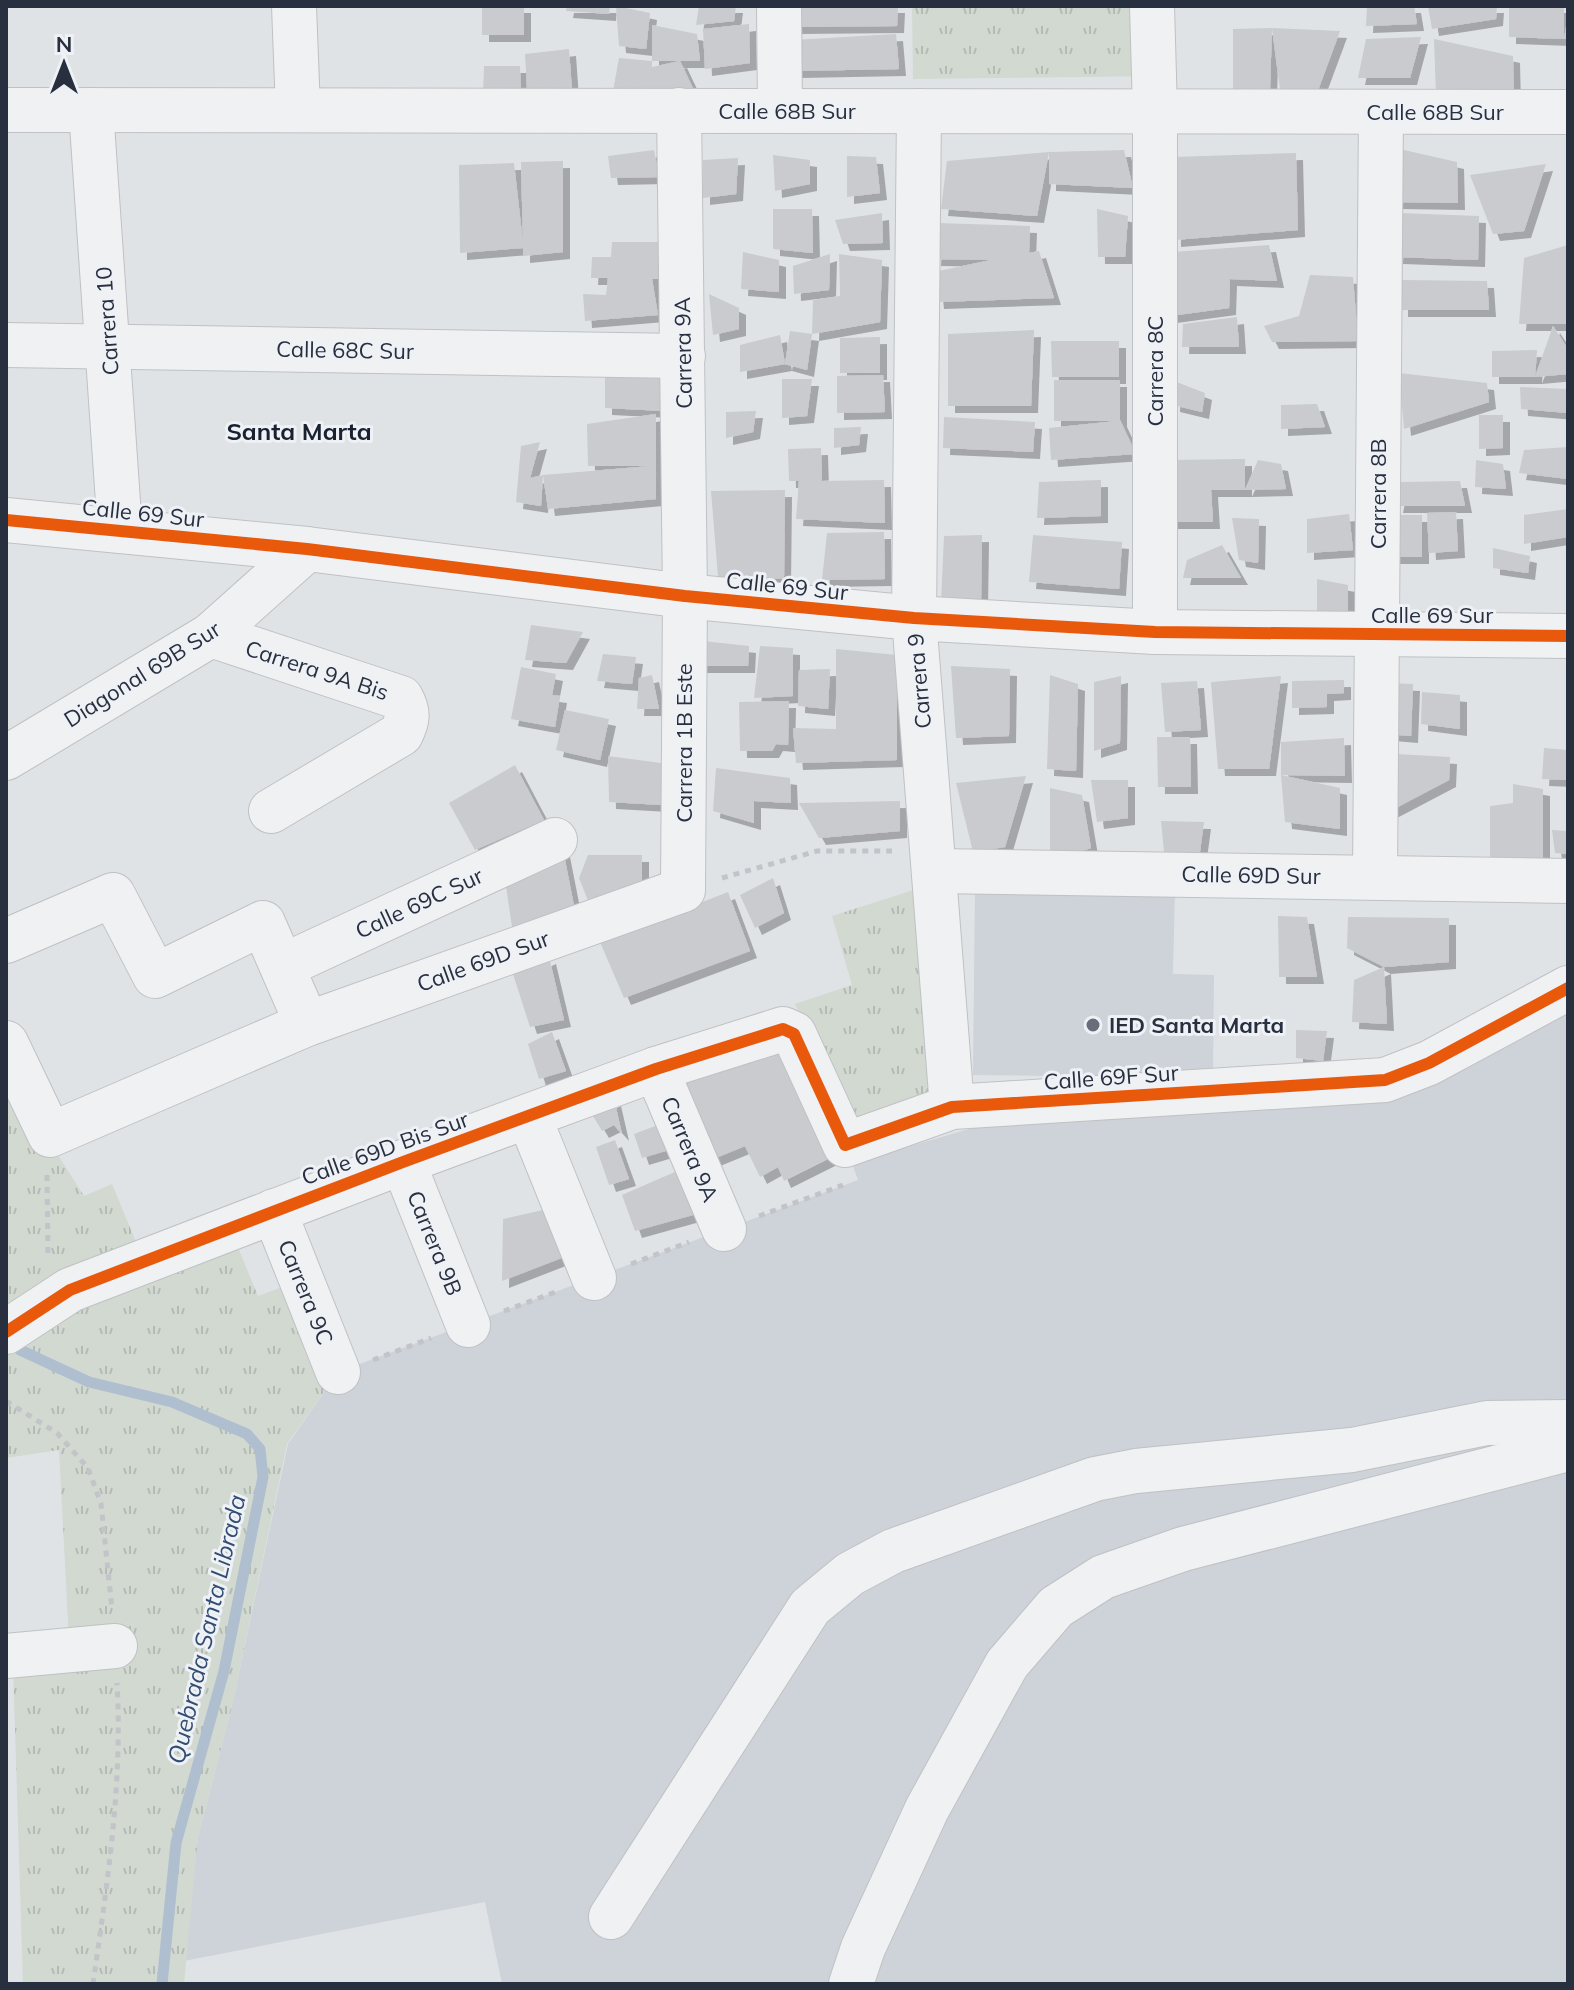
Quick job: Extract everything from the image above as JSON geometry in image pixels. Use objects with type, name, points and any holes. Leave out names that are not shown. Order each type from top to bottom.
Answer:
[{"type":"street","points":[[294,6],[298,110]]},
{"type":"street","points":[[779,6],[780,111]]},
{"type":"street","name":"Carrera 8C","points":[[1152,6],[1155,111],[1155,632]]},
{"type":"street","name":"Calle 68B Sur","points":[[6,110],[1568,112]]},
{"type":"street","name":"Carrera 10","points":[[91,110],[120,531]]},
{"type":"street","name":"Carrera 9A","points":[[679,110],[685,596]]},
{"type":"street","name":"Carrera 9","points":[[919,111],[914,618],[952,1107]]},
{"type":"street","name":"Carrera 8B","points":[[1375,877],[1381,112]]},
{"type":"street","name":"Calle 68C Sur","points":[[6,345],[683,356]]},
{"type":"street","name":"Calle 69 Sur","points":[[7,521],[307,549],[685,596],[914,618],[1155,632],[1568,636]]},
{"type":"street","name":"Diagonal 69B Sur","points":[[6,758],[211,635],[307,549]]},
{"type":"street","name":"Carrera 1B Este","points":[[683,890],[685,596]]},
{"type":"street","name":"Carrera 9A Bis","points":[[211,635],[401,698],[407,709],[408,720],[401,734],[271,811]]},
{"type":"street","name":"Calle 69C Sur","points":[[283,966],[555,840]]},
{"type":"street","name":"Calle 69D Sur","points":[[934,861],[1568,881]]},
{"type":"street","name":"Calle 69D Sur","points":[[50,1135],[307,1024],[683,890]]},
{"type":"street","points":[[6,941],[113,895],[155,976],[263,923],[307,1024]]},
{"type":"street","name":"Calle 69F Sur","points":[[845,1145],[952,1107],[1385,1080],[1429,1063],[1568,988]]},
{"type":"street","name":"Calle 69D Bis Sur","points":[[6,1332],[70,1290],[656,1069],[783,1029],[794,1034],[845,1145]]},
{"type":"street","points":[[6,1043],[50,1135]]},
{"type":"street","name":"Carrera 9A","points":[[656,1069],[724,1229]]},
{"type":"street","points":[[529,1117],[594,1278]]},
{"type":"street","name":"Carrera 9B","points":[[403,1162],[468,1325]]},
{"type":"street","name":"Carrera 9C","points":[[274,1211],[338,1372]]},
{"type":"street","points":[[611,1917],[810,1607],[850,1574],[893,1551],[1095,1479],[1136,1471],[1352,1450],[1487,1423],[1568,1422]]},
{"type":"street","points":[[851,1984],[863,1948],[927,1809],[1007,1664],[1056,1607],[1103,1577],[1183,1549],[1568,1449]]},
{"type":"street","points":[[6,1656],[115,1646]]},
{"type":"path","points":[[683,890],[817,851],[934,861]]},
{"type":"path","points":[[49,1303],[47,1138],[50,1135]]},
{"type":"shaded area","name":"IED Santa Marta","points":[[975,887],[1175,890],[1173,974],[1214,975],[1213,1078],[973,1075]]},
{"type":"shaded area","points":[[1568,997],[1568,1984],[502,1984],[485,1902],[184,1961],[198,1837],[231,1710],[288,1444],[338,1372],[858,1180],[852,1163],[976,1127],[1398,1095]]},
{"type":"green space","points":[[912,6],[1162,6],[1163,76],[913,79]]},
{"type":"green space","points":[[926,886],[936,1093],[853,1130],[795,1004],[852,985],[832,916]]},
{"type":"green space","points":[[6,1057],[47,1138],[84,1196],[112,1184],[150,1276],[237,1245],[258,1296],[301,1280],[338,1372],[287,1444],[231,1710],[198,1837],[184,1984],[23,1984],[13,1666],[70,1659],[59,1450],[6,1458]]},
{"type":"building","points":[[482,6],[524,6],[524,35],[482,35]]},
{"type":"building","points":[[567,6],[610,6],[609,14],[566,11]]},
{"type":"building","points":[[616,6],[650,13],[646,49],[619,46]]},
{"type":"building","points":[[699,6],[736,6],[734,21],[696,25]]},
{"type":"building","points":[[793,6],[898,6],[897,26],[793,27]]},
{"type":"building","points":[[1367,6],[1414,6],[1417,24],[1366,26]]},
{"type":"building","points":[[1428,6],[1497,6],[1496,19],[1432,29]]},
{"type":"building","points":[[1509,6],[1564,6],[1564,39],[1509,37]]},
{"type":"building","points":[[749,24],[750,63],[705,69],[703,29]]},
{"type":"building","points":[[652,25],[697,34],[700,61],[652,61]]},
{"type":"building","points":[[1272,28],[1270,89],[1233,89],[1233,29]]},
{"type":"building","points":[[1272,28],[1340,31],[1317,93],[1281,97]]},
{"type":"building","points":[[896,34],[899,69],[793,71],[793,40]]},
{"type":"building","points":[[1421,37],[1410,78],[1358,78],[1366,39]]},
{"type":"building","points":[[1434,39],[1513,56],[1514,98],[1436,95]]},
{"type":"building","points":[[569,49],[573,105],[528,106],[525,54]]},
{"type":"building","points":[[619,58],[652,61],[652,67],[680,61],[700,103],[611,102]]},
{"type":"building","points":[[484,66],[520,66],[521,94],[483,96]]},
{"type":"building","points":[[1395,148],[1457,162],[1458,203],[1393,202]]},
{"type":"building","points":[[654,150],[659,177],[611,178],[608,156]]},
{"type":"building","points":[[1124,150],[1133,188],[1049,184],[1049,152]]},
{"type":"building","points":[[1049,152],[1037,216],[941,209],[947,161]]},
{"type":"building","points":[[1296,153],[1298,230],[1174,240],[1173,157]]},
{"type":"building","points":[[773,155],[810,160],[810,184],[775,191]]},
{"type":"building","points":[[847,156],[876,157],[880,193],[847,197]]},
{"type":"building","points":[[738,158],[736,194],[703,198],[703,160]]},
{"type":"building","points":[[563,161],[563,252],[523,256],[523,248],[460,253],[459,165],[514,163],[523,243],[521,162]]},
{"type":"building","points":[[1546,164],[1524,231],[1493,234],[1470,175]]},
{"type":"building","points":[[773,209],[812,209],[813,253],[773,249]]},
{"type":"building","points":[[1097,209],[1128,216],[1125,257],[1098,257]]},
{"type":"building","points":[[882,213],[883,243],[843,244],[835,220]]},
{"type":"building","points":[[1398,213],[1479,216],[1478,260],[1396,257]]},
{"type":"building","points":[[936,223],[1030,226],[1029,253],[1039,251],[1054,298],[937,302],[934,272],[991,260],[934,259]]},
{"type":"building","points":[[612,242],[663,242],[663,279],[652,279],[658,315],[585,321],[583,294],[606,295],[608,278],[591,278],[592,257],[611,257]]},
{"type":"building","points":[[1269,245],[1277,281],[1230,279],[1229,308],[1170,316],[1173,252]]},
{"type":"building","points":[[1568,245],[1568,324],[1519,324],[1524,258]]},
{"type":"building","points":[[743,252],[779,260],[779,292],[741,289]]},
{"type":"building","points":[[830,254],[829,290],[794,294],[793,266]]},
{"type":"building","points":[[839,254],[882,260],[880,322],[812,334],[813,300],[840,296]]},
{"type":"building","points":[[1310,275],[1353,277],[1358,341],[1272,342],[1264,326],[1299,316]]},
{"type":"building","points":[[1401,280],[1487,281],[1489,310],[1401,310]]},
{"type":"building","points":[[709,294],[739,308],[739,329],[713,335]]},
{"type":"building","points":[[1237,317],[1239,347],[1182,347],[1183,324]]},
{"type":"building","points":[[1553,326],[1568,349],[1568,374],[1535,377]]},
{"type":"building","points":[[1034,330],[1031,406],[948,406],[948,334]]},
{"type":"building","points":[[790,331],[812,334],[807,370],[785,364]]},
{"type":"building","points":[[780,335],[785,364],[740,372],[740,345]]},
{"type":"building","points":[[880,337],[880,373],[840,373],[840,338]]},
{"type":"building","points":[[1051,341],[1119,341],[1119,377],[1052,377]]},
{"type":"building","points":[[1537,350],[1535,377],[1492,377],[1492,351]]},
{"type":"building","points":[[605,373],[662,377],[664,411],[605,408]]},
{"type":"building","points":[[1399,373],[1487,383],[1489,402],[1404,429]]},
{"type":"building","points":[[883,375],[885,412],[837,413],[837,376]]},
{"type":"building","points":[[782,379],[812,379],[807,416],[782,418]]},
{"type":"building","points":[[1054,380],[1120,380],[1120,420],[1136,454],[1051,460],[1049,428],[1117,421],[1054,421]]},
{"type":"building","points":[[1174,381],[1205,393],[1202,412],[1173,405]]},
{"type":"building","points":[[1520,387],[1568,389],[1568,413],[1521,409]]},
{"type":"building","points":[[1317,404],[1325,427],[1281,429],[1281,405]]},
{"type":"building","points":[[756,411],[753,432],[726,438],[726,412]]},
{"type":"building","points":[[656,414],[656,499],[548,509],[543,475],[651,466],[588,466],[587,424]]},
{"type":"building","points":[[1479,415],[1503,415],[1503,448],[1479,449]]},
{"type":"building","points":[[944,417],[1035,422],[1033,452],[943,448]]},
{"type":"building","points":[[861,427],[859,445],[834,448],[834,428]]},
{"type":"building","points":[[540,442],[530,478],[543,475],[541,506],[516,502],[521,446]]},
{"type":"building","points":[[1568,447],[1568,479],[1519,473],[1524,450]]},
{"type":"building","points":[[821,448],[822,481],[884,480],[885,523],[796,519],[799,481],[789,481],[788,449]]},
{"type":"building","points":[[1245,459],[1245,490],[1211,490],[1213,522],[1166,522],[1168,460]]},
{"type":"building","points":[[1258,460],[1281,464],[1286,489],[1245,490]]},
{"type":"building","points":[[1476,460],[1503,464],[1506,489],[1475,487]]},
{"type":"building","points":[[1101,480],[1101,516],[1037,518],[1039,482]]},
{"type":"building","points":[[1460,481],[1465,506],[1396,506],[1401,482]]},
{"type":"building","points":[[785,490],[784,579],[718,577],[711,491]]},
{"type":"building","points":[[1568,509],[1568,537],[1524,544],[1524,515]]},
{"type":"building","points":[[1456,512],[1458,551],[1429,553],[1427,513]]},
{"type":"building","points":[[1349,514],[1353,550],[1307,553],[1307,519]]},
{"type":"building","points":[[1391,515],[1422,515],[1422,557],[1391,557]]},
{"type":"building","points":[[1232,518],[1259,519],[1258,563],[1239,560]]},
{"type":"building","points":[[884,532],[885,579],[822,580],[827,533]]},
{"type":"building","points":[[982,535],[981,602],[941,603],[944,536]]},
{"type":"building","points":[[1033,535],[1122,542],[1119,589],[1029,582]]},
{"type":"building","points":[[1222,545],[1241,578],[1183,578],[1187,560]]},
{"type":"building","points":[[1493,548],[1530,556],[1528,573],[1493,568]]},
{"type":"building","points":[[1317,579],[1348,585],[1348,617],[1317,611]]},
{"type":"building","points":[[531,625],[583,632],[566,663],[525,660]]},
{"type":"building","points":[[694,640],[749,646],[748,666],[689,666]]},
{"type":"building","points":[[760,646],[793,648],[793,696],[754,698]]},
{"type":"building","points":[[836,649],[897,655],[897,760],[796,763],[793,728],[836,729]]},
{"type":"building","points":[[603,654],[636,657],[632,684],[597,681]]},
{"type":"building","points":[[951,666],[1010,669],[1009,736],[956,738]]},
{"type":"building","points":[[521,667],[556,674],[552,695],[560,696],[555,727],[511,719]]},
{"type":"building","points":[[830,669],[828,709],[798,706],[799,670]]},
{"type":"building","points":[[652,675],[659,709],[637,709],[639,678]]},
{"type":"building","points":[[1050,675],[1078,684],[1076,771],[1047,769]]},
{"type":"building","points":[[1121,676],[1120,743],[1094,751],[1094,682]]},
{"type":"building","points":[[1281,676],[1269,769],[1218,769],[1211,682]]},
{"type":"building","points":[[1344,680],[1344,693],[1327,694],[1327,707],[1292,708],[1292,681]]},
{"type":"building","points":[[1197,681],[1201,730],[1165,732],[1161,683]]},
{"type":"building","points":[[1390,683],[1413,684],[1411,736],[1387,734]]},
{"type":"building","points":[[1422,692],[1460,695],[1460,729],[1421,724]]},
{"type":"building","points":[[789,701],[788,745],[776,744],[772,751],[740,751],[739,702]]},
{"type":"building","points":[[565,710],[609,719],[600,760],[556,750]]},
{"type":"building","points":[[1157,737],[1190,737],[1191,787],[1158,787]]},
{"type":"building","points":[[1344,738],[1345,776],[1281,775],[1281,742]]},
{"type":"building","points":[[1544,748],[1568,750],[1566,780],[1542,779]]},
{"type":"building","points":[[1396,754],[1450,757],[1449,780],[1390,811]]},
{"type":"building","points":[[608,756],[661,763],[662,805],[609,802]]},
{"type":"building","points":[[515,765],[544,820],[475,850],[449,803]]},
{"type":"building","points":[[716,768],[790,778],[791,803],[754,801],[754,823],[713,811]]},
{"type":"building","points":[[1281,775],[1340,788],[1340,829],[1285,822]]},
{"type":"building","points":[[1026,776],[1005,847],[973,852],[956,783]]},
{"type":"building","points":[[1091,780],[1128,780],[1128,818],[1097,822]]},
{"type":"building","points":[[1513,784],[1543,789],[1543,859],[1490,859],[1490,806],[1513,803]]},
{"type":"building","points":[[1050,788],[1082,795],[1091,848],[1050,861]]},
{"type":"building","points":[[900,801],[900,831],[819,838],[799,803]]},
{"type":"building","points":[[1161,821],[1204,822],[1198,866],[1165,862]]},
{"type":"building","points":[[1552,830],[1568,831],[1568,854],[1555,853]]},
{"type":"building","points":[[563,850],[575,911],[512,927],[504,873]]},
{"type":"building","points":[[588,855],[642,855],[642,882],[589,903],[579,878]]},
{"type":"building","points":[[773,878],[784,913],[755,928],[740,895]]},
{"type":"building","points":[[728,892],[750,951],[624,998],[600,942]]},
{"type":"building","points":[[1278,916],[1307,917],[1317,977],[1279,977]]},
{"type":"building","points":[[1348,917],[1449,918],[1449,962],[1384,967],[1347,948]]},
{"type":"building","points":[[549,957],[564,1020],[530,1027],[513,974]]},
{"type":"building","points":[[1384,967],[1387,1024],[1352,1022],[1354,980]]},
{"type":"building","points":[[1296,1030],[1327,1031],[1323,1061],[1296,1058]]},
{"type":"building","points":[[552,1032],[566,1071],[539,1079],[528,1044]]},
{"type":"building","points":[[780,1043],[830,1158],[784,1181],[778,1167],[760,1177],[745,1146],[706,1162],[669,1069]]},
{"type":"building","points":[[614,1099],[622,1134],[614,1125],[602,1131],[590,1111]]},
{"type":"building","points":[[658,1125],[672,1149],[642,1158],[634,1134]]},
{"type":"building","points":[[615,1140],[629,1179],[609,1185],[596,1147]]},
{"type":"building","points":[[677,1171],[700,1213],[635,1231],[622,1195]]},
{"type":"building","points":[[543,1210],[564,1257],[502,1281],[503,1219]]},
{"type":"waterway","name":"Quebrada Santa Librada","points":[[20,1350],[89,1382],[172,1402],[247,1434],[260,1449],[263,1477],[224,1671],[176,1843],[162,1984]]},
{"type":"cycle path","points":[[6,520],[307,549],[685,596],[914,618],[1155,632],[1568,636]]},
{"type":"cycle path","points":[[6,1332],[70,1290],[656,1069],[783,1029],[794,1034],[845,1145],[952,1107],[1385,1080],[1429,1063],[1568,988]]},
{"type":"place","name":"IED Santa Marta","points":[[1093,1025]]},
{"type":"district","name":"Santa Marta","points":[[299,431]]}]
